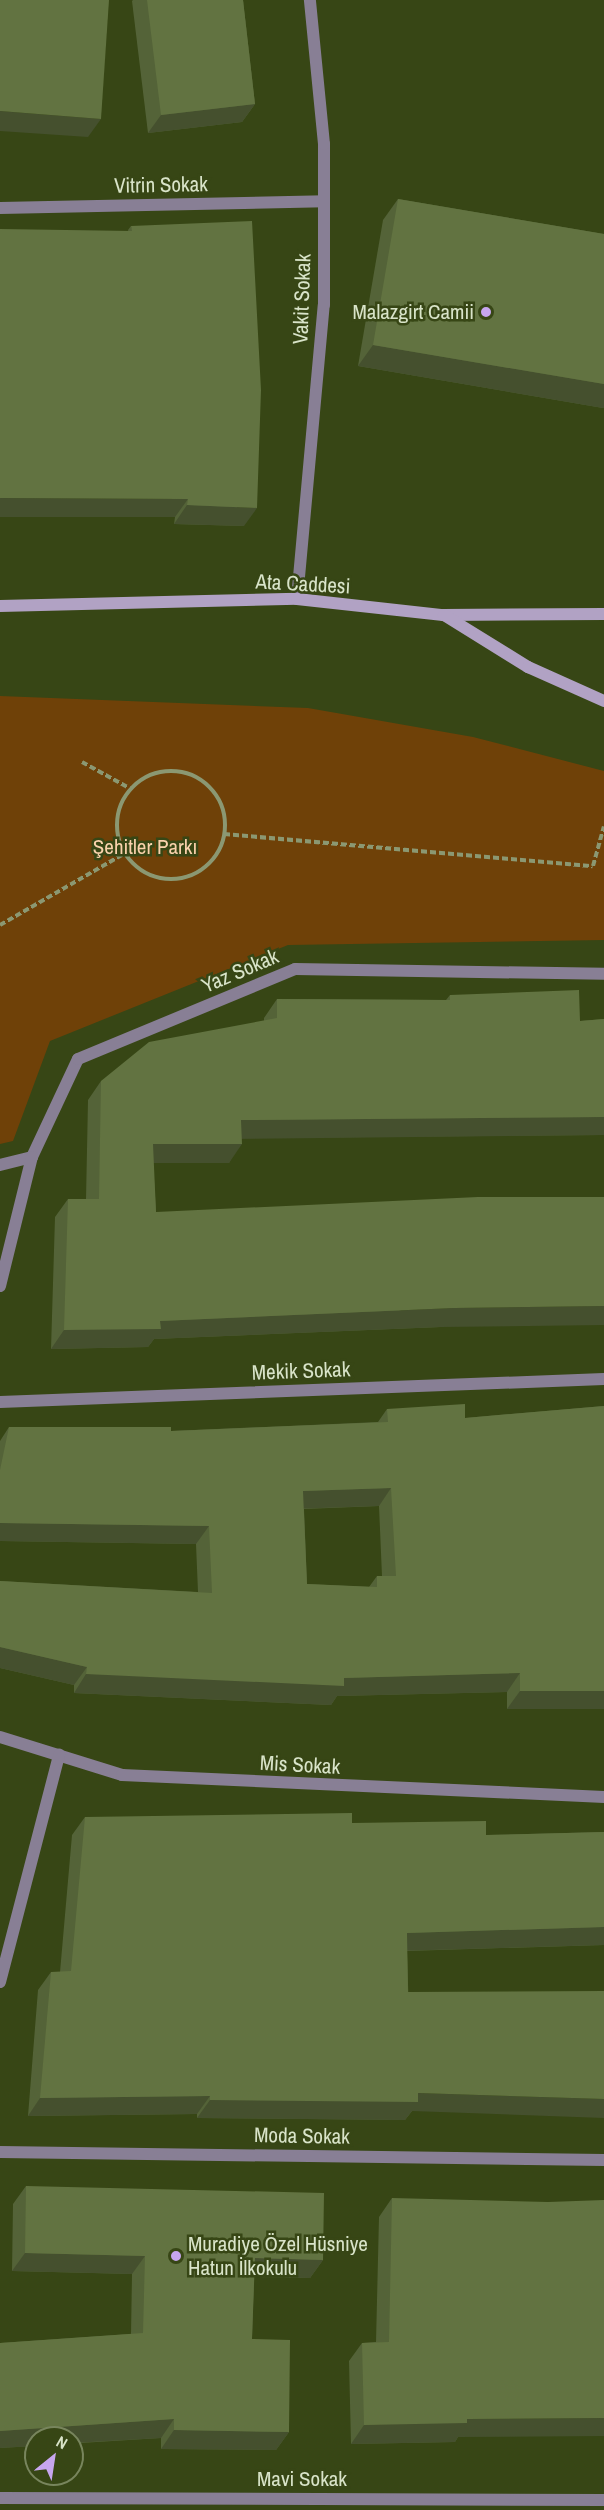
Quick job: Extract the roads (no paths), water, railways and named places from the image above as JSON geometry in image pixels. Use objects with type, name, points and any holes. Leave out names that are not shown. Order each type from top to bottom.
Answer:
[{"type":"main road","name":"Ata Caddesi","points":[[0,606],[297,599],[443,615],[604,614]]},
{"type":"main road","points":[[443,615],[528,667],[604,700]]},
{"type":"street","name":"Vakit Sokak","points":[[297,599],[324,305],[324,144],[310,0]]},
{"type":"street","name":"Vitrin Sokak","points":[[0,208],[324,201]]},
{"type":"street","name":"Yaz Sokak","points":[[0,1286],[32,1157],[78,1059],[295,969],[604,974]]},
{"type":"street","points":[[0,1165],[32,1157]]},
{"type":"street","name":"Mekik Sokak","points":[[0,1402],[604,1379]]},
{"type":"street","name":"Mis Sokak","points":[[0,1737],[122,1775],[604,1797]]},
{"type":"street","points":[[0,1982],[59,1755]]},
{"type":"street","name":"Moda Sokak","points":[[0,2152],[604,2160]]},
{"type":"street","name":"Mavi Sokak","points":[[0,2498],[604,2500]]},
{"type":"place","name":"Malazgirt Camii","points":[[486,312]]},
{"type":"place","name":"Muradiye Özel Hüsniye Hatun İlkokulu","points":[[176,2256]]},
{"type":"park label","name":"Şehitler Parkı","points":[[145,847]]}]
